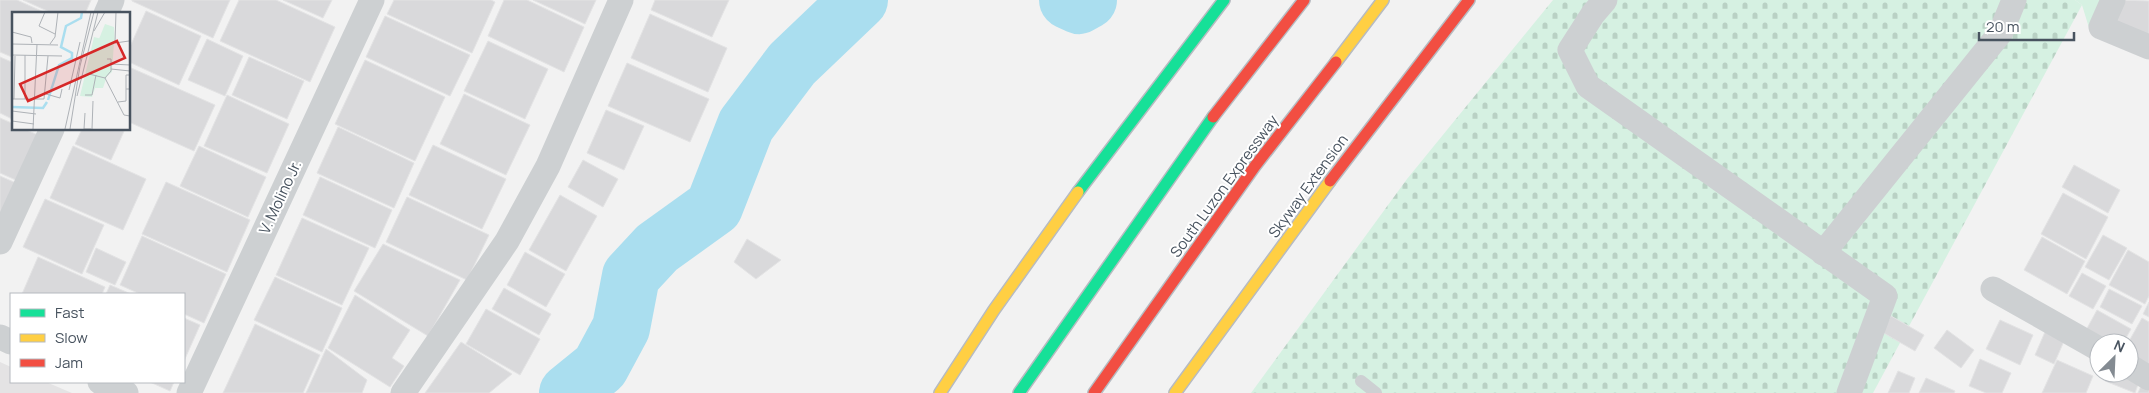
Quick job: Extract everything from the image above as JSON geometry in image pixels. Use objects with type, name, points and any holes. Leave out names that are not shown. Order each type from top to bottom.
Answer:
[{"type":"highway","points":[[940,393],[994,310],[1089,176],[1224,0]]},
{"type":"highway","points":[[1018,393],[1202,132],[1304,0]]},
{"type":"highway","name":"South Luzon Expressway","points":[[1094,393],[1255,166],[1383,0]]},
{"type":"highway","name":"Skyway Extension","points":[[1175,393],[1361,139],[1468,0]]},
{"type":"street","points":[[107,12],[112,0]]},
{"type":"street","name":"V. Molino Jr.","points":[[189,393],[372,0]]},
{"type":"street","points":[[403,393],[507,240],[548,166],[621,0]]},
{"type":"street","points":[[1605,0],[1593,14],[1570,50],[1588,86],[1885,296],[1850,393]]},
{"type":"street","points":[[1824,253],[2001,32],[2014,0]]},
{"type":"street","points":[[2114,0],[2101,27],[2149,47]]},
{"type":"street","points":[[0,242],[52,130]]},
{"type":"street","points":[[1993,289],[2089,343]]},
{"type":"street","points":[[102,383],[126,393]]},
{"type":"lane","points":[[1361,381],[1376,393]]},
{"type":"shaded area","points":[[0,362],[10,367],[10,383],[48,383],[72,393],[0,393]]},
{"type":"green space","points":[[1553,0],[2075,0],[2082,5],[1873,393],[1251,393],[1407,179]]},
{"type":"green space","points":[[2075,0],[2103,0],[2090,31],[2082,5]]},
{"type":"building","points":[[0,0],[17,0],[44,12],[12,12],[12,57],[0,52]]},
{"type":"building","points":[[23,0],[91,0],[86,12],[50,12]]},
{"type":"building","points":[[132,0],[230,0],[213,38]]},
{"type":"building","points":[[239,0],[276,0],[335,27],[310,82],[220,41]]},
{"type":"building","points":[[283,0],[332,0],[323,18]]},
{"type":"building","points":[[394,0],[491,0],[495,2],[472,53],[387,14]]},
{"type":"building","points":[[504,0],[527,0],[584,27],[564,72],[488,36]]},
{"type":"building","points":[[533,0],[596,0],[585,24]]},
{"type":"building","points":[[655,0],[729,0],[712,37],[651,10]]},
{"type":"building","points":[[2119,0],[2149,1],[2149,43],[2108,24]]},
{"type":"building","points":[[146,11],[201,36],[179,85],[130,62],[130,47]]},
{"type":"building","points":[[650,14],[727,48],[708,92],[631,58]]},
{"type":"building","points":[[385,16],[470,55],[450,96],[366,57]]},
{"type":"building","points":[[207,39],[243,56],[225,96],[188,80]]},
{"type":"building","points":[[488,41],[548,69],[525,119],[464,91]]},
{"type":"building","points":[[0,57],[12,62],[12,119],[0,113]]},
{"type":"building","points":[[249,57],[304,81],[287,119],[232,95]]},
{"type":"building","points":[[365,60],[445,97],[415,161],[335,124]]},
{"type":"building","points":[[627,63],[709,99],[690,142],[608,106]]},
{"type":"building","points":[[130,67],[215,105],[194,151],[130,122]]},
{"type":"building","points":[[464,94],[530,125],[506,175],[440,144]]},
{"type":"building","points":[[227,95],[289,124],[267,173],[204,146]]},
{"type":"building","points":[[606,110],[644,126],[624,170],[587,153]]},
{"type":"building","points":[[0,118],[12,123],[12,130],[26,130],[38,135],[18,181],[0,173]]},
{"type":"building","points":[[338,127],[414,163],[394,208],[317,173]]},
{"type":"building","points":[[82,130],[125,130],[111,160],[75,144]]},
{"type":"building","points":[[433,145],[506,179],[482,229],[409,195]]},
{"type":"building","points":[[73,146],[146,179],[123,230],[50,198]]},
{"type":"building","points":[[199,146],[266,177],[248,217],[180,186]]},
{"type":"building","points":[[583,160],[618,179],[603,207],[568,187]]},
{"type":"building","points":[[2074,165],[2120,190],[2108,213],[2062,187]]},
{"type":"building","points":[[0,176],[16,183],[0,218]]},
{"type":"building","points":[[320,177],[392,210],[375,248],[303,215]]},
{"type":"building","points":[[166,182],[250,220],[227,272],[142,234]]},
{"type":"building","points":[[2063,193],[2108,217],[2086,259],[2041,234]]},
{"type":"building","points":[[560,195],[597,216],[566,271],[529,250]]},
{"type":"building","points":[[407,197],[489,235],[467,280],[386,242]]},
{"type":"building","points":[[45,199],[104,225],[82,274],[23,247]]},
{"type":"building","points":[[302,218],[369,248],[342,305],[276,275]]},
{"type":"building","points":[[2103,235],[2127,248],[2109,280],[2085,267]]},
{"type":"building","points":[[142,236],[226,274],[204,323],[185,314],[185,293],[138,293],[120,285]]},
{"type":"building","points":[[2042,237],[2085,261],[2067,294],[2024,270]]},
{"type":"building","points":[[747,239],[781,260],[756,279],[734,262]]},
{"type":"building","points":[[383,244],[460,280],[428,336],[354,291]]},
{"type":"building","points":[[96,248],[126,262],[115,285],[86,272]]},
{"type":"building","points":[[2128,250],[2149,262],[2149,296],[2145,304],[2109,285]]},
{"type":"building","points":[[525,252],[565,274],[546,307],[507,285]]},
{"type":"building","points":[[38,257],[105,287],[102,293],[22,293]]},
{"type":"building","points":[[2082,273],[2106,286],[2093,309],[2069,296]]},
{"type":"building","points":[[275,277],[342,308],[322,352],[254,320]]},
{"type":"building","points":[[110,285],[129,293],[106,293]]},
{"type":"building","points":[[504,288],[551,314],[539,335],[492,309]]},
{"type":"building","points":[[2109,289],[2142,306],[2132,324],[2100,307]]},
{"type":"building","points":[[355,295],[410,330],[392,358],[404,366],[390,387],[328,348]]},
{"type":"building","points":[[2149,302],[2149,317],[2143,314]]},
{"type":"building","points":[[486,309],[540,339],[520,375],[466,344]]},
{"type":"building","points":[[2097,310],[2131,329],[2129,333],[2089,333],[2089,337],[2084,334]]},
{"type":"building","points":[[1891,316],[1924,335],[1915,351],[1882,332]]},
{"type":"building","points":[[185,318],[200,325],[185,359]]},
{"type":"building","points":[[2142,318],[2149,322],[2149,369],[2139,364],[2139,333],[2134,333]]},
{"type":"building","points":[[2000,320],[2033,335],[2020,365],[1986,349]]},
{"type":"building","points":[[255,324],[320,355],[303,393],[223,393]]},
{"type":"building","points":[[1947,330],[1974,350],[1961,368],[1934,348]]},
{"type":"building","points":[[2045,332],[2064,341],[2054,364],[2035,355]]},
{"type":"building","points":[[461,342],[512,374],[489,393],[425,393]]},
{"type":"building","points":[[326,349],[367,380],[362,393],[306,393]]},
{"type":"building","points":[[1980,359],[2011,373],[2002,393],[1986,393],[1969,386]]},
{"type":"building","points":[[2057,360],[2089,374],[2090,383],[2086,393],[2042,393]]},
{"type":"building","points":[[1898,371],[1915,378],[1909,393],[1888,393]]},
{"type":"building","points":[[1926,378],[1955,391],[1954,393],[1919,393]]},
{"type":"building","points":[[152,383],[174,383],[170,391]]},
{"type":"building","points":[[2110,383],[2139,383],[2135,393]]},
{"type":"building","points":[[2141,386],[2149,390],[2149,393],[2138,393]]},
{"type":"waterway","points":[[568,393],[600,367],[621,328],[631,276],[657,248],[714,207],[746,125],[792,64],[859,0]]},
{"type":"waterway","points":[[1068,0],[1079,5],[1088,0]]},
{"type":"traffic: fast","points":[[1078,192],[1224,0]]},
{"type":"traffic: fast","points":[[1019,393],[1213,117]]},
{"type":"traffic: slow","points":[[1336,62],[1383,0]]},
{"type":"traffic: slow","points":[[1175,393],[1330,181]]},
{"type":"traffic: slow","points":[[940,393],[994,310],[1078,192]]},
{"type":"traffic: jam","points":[[1213,117],[1304,0]]},
{"type":"traffic: jam","points":[[1330,181],[1469,0]]},
{"type":"traffic: jam","points":[[1094,393],[1255,166],[1336,62]]}]
